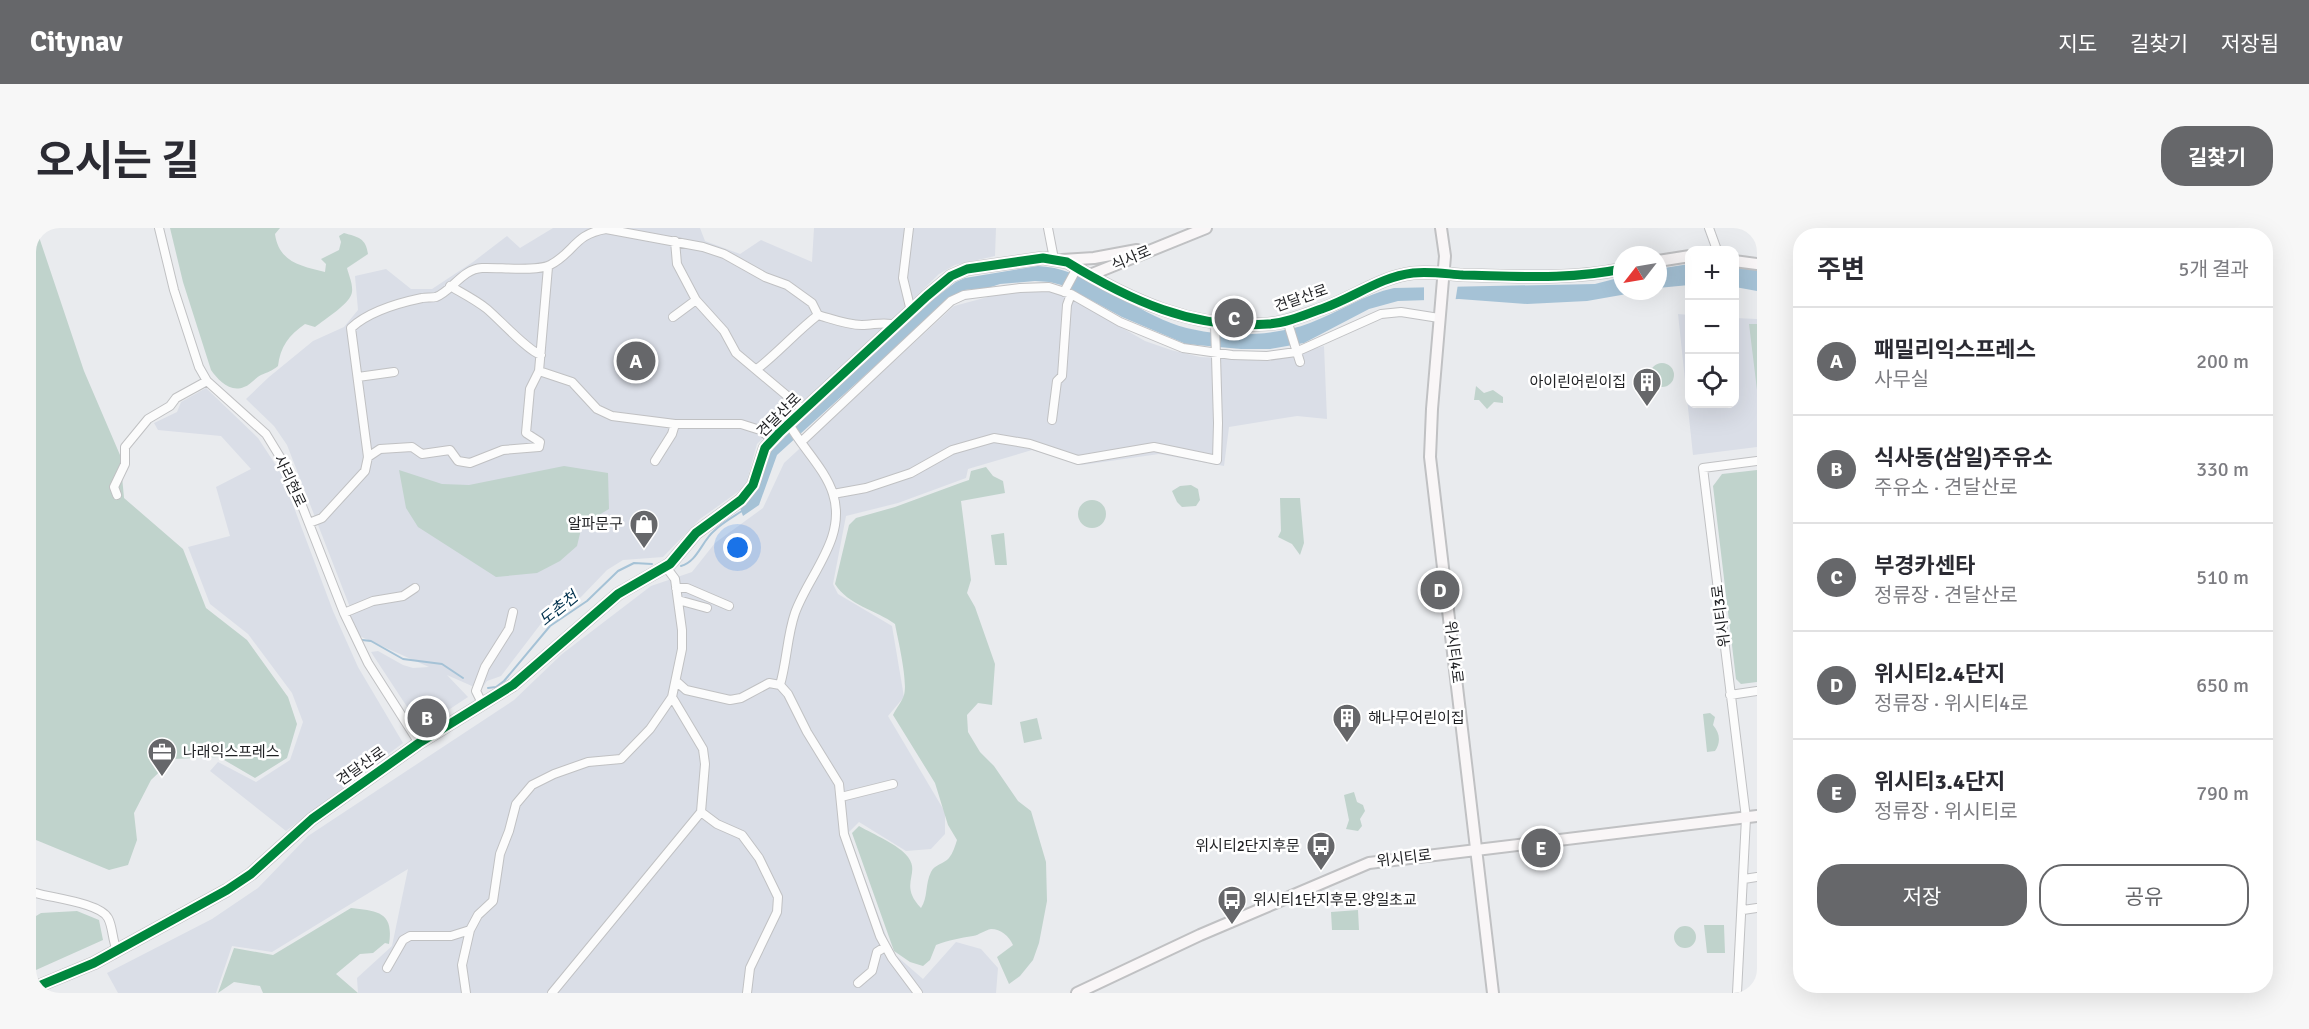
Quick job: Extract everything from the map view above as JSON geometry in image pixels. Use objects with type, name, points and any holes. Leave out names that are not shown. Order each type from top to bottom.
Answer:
[{"type":"street","name":"사리현로","points":[[159,228],[192,348],[207,381],[266,434],[288,470],[344,613],[368,663],[420,743]]},
{"type":"street","points":[[909,228],[903,278],[911,311]]},
{"type":"street","points":[[1048,228],[1058,260],[1094,258],[1140,249],[1149,250]]},
{"type":"street","name":"식사로","points":[[1090,275],[1206,228]]},
{"type":"street","points":[[1441,228],[1445,256],[1442,278]]},
{"type":"street","points":[[1709,228],[1716,246]]},
{"type":"street","points":[[309,523],[322,518],[365,471],[368,458],[351,328],[363,317],[406,302],[436,297],[466,274],[480,268],[496,270],[548,267],[561,258],[579,239],[592,231],[621,230],[703,247],[724,254],[765,277],[787,285],[812,303],[818,315],[862,325],[883,323],[896,325]]},
{"type":"street","points":[[675,241],[677,264],[696,300],[724,331],[736,353],[804,410]]},
{"type":"street","points":[[1667,260],[1685,257]]},
{"type":"street","name":"견달산로","points":[[36,987],[94,963],[227,890],[250,874],[312,819],[420,743],[513,685],[618,594],[666,567],[696,533],[747,494],[753,486],[759,461],[765,448],[911,311],[943,282],[958,272],[1043,258],[1058,260],[1158,310],[1216,325],[1288,322],[1380,281],[1416,273],[1442,278],[1568,278],[1613,270]]},
{"type":"street","points":[[1739,262],[1757,264]]},
{"type":"street","points":[[368,458],[380,448],[412,447],[422,454],[450,450],[458,461],[470,463],[503,450],[539,447],[540,442],[526,433],[530,389],[539,371],[548,267]]},
{"type":"street","points":[[1052,420],[1057,381],[1062,376],[1067,292],[1076,269]]},
{"type":"street","name":"위시티4로","points":[[1442,278],[1430,457],[1493,993]]},
{"type":"street","points":[[450,286],[484,306],[518,336],[533,353],[541,355]]},
{"type":"street","points":[[799,440],[951,302],[964,295],[1049,287],[1067,292],[1120,322],[1183,348],[1267,356],[1296,350],[1381,314],[1401,312],[1440,314]]},
{"type":"street","points":[[673,317],[696,300]]},
{"type":"street","points":[[757,369],[818,315]]},
{"type":"street","points":[[1288,322],[1300,362]]},
{"type":"street","points":[[833,494],[866,488],[911,473],[952,450],[994,438],[1030,444],[1078,460],[1154,447],[1216,460],[1218,423],[1216,325]]},
{"type":"street","points":[[539,371],[572,382],[597,409],[612,416],[675,424],[741,424],[760,430],[773,440]]},
{"type":"street","points":[[358,377],[394,372]]},
{"type":"street","points":[[117,495],[114,487],[125,464],[125,447],[148,419],[170,406],[176,398],[207,381]]},
{"type":"street","points":[[655,461],[672,434],[675,424]]},
{"type":"street","points":[[780,685],[786,664],[791,624],[796,610],[825,557],[836,511],[833,494],[789,426]]},
{"type":"street","name":"위시티3로","points":[[1737,993],[1743,879],[1752,817],[1730,694],[1703,468],[1757,461]]},
{"type":"street","points":[[466,993],[462,965],[470,930],[478,915],[493,902],[500,854],[516,804],[532,785],[554,774],[588,762],[621,759],[650,729],[672,697],[682,649],[675,579],[666,567]]},
{"type":"street","points":[[344,613],[373,601],[404,596],[415,588]]},
{"type":"street","points":[[676,588],[687,588],[729,606]]},
{"type":"street","points":[[678,600],[707,608]]},
{"type":"street","points":[[483,705],[476,691],[485,667],[509,629],[513,612]]},
{"type":"street","points":[[676,681],[686,690],[730,700],[741,698],[769,682],[780,685],[788,694],[807,732],[839,784],[844,834],[885,946],[891,958],[918,993]]},
{"type":"street","points":[[1730,694],[1757,691]]},
{"type":"street","points":[[552,993],[701,812],[705,764],[703,749],[672,697]]},
{"type":"street","points":[[841,797],[893,784]]},
{"type":"street","points":[[701,812],[717,824],[742,835],[759,858],[778,897],[777,912],[750,968],[747,993]]},
{"type":"street","name":"위시티로","points":[[1078,993],[1200,934],[1369,862],[1752,817]]},
{"type":"street","points":[[1743,879],[1757,878]]},
{"type":"street","points":[[36,893],[100,909],[108,918],[117,950]]},
{"type":"street","points":[[1743,910],[1757,908]]},
{"type":"street","points":[[387,968],[403,940],[410,936],[451,936],[470,930]]},
{"type":"street","points":[[858,983],[872,971],[877,952],[885,946]]},
{"type":"shaded area","points":[[36,228],[84,371],[120,455],[124,498],[183,549],[206,608],[247,640],[288,697],[297,724],[287,758],[255,778],[219,757],[173,759],[151,780],[134,813],[137,840],[128,865],[109,870],[36,840]]},
{"type":"shaded area","points":[[170,228],[280,228],[275,234],[277,244],[287,257],[300,265],[325,272],[326,264],[321,259],[339,250],[341,242],[339,236],[344,233],[363,241],[368,254],[347,268],[352,292],[342,306],[315,327],[305,324],[294,333],[283,347],[276,368],[259,376],[246,386],[234,388],[221,381],[211,370],[183,282]]},
{"type":"shaded area","points":[[553,228],[700,228],[705,241],[740,254],[761,240],[812,262],[814,228],[996,228],[995,256],[955,265],[939,274],[757,444],[747,481],[742,489],[700,519],[663,557],[623,560],[607,570],[581,597],[543,621],[501,676],[487,681],[481,690],[447,675],[468,697],[421,728],[371,652],[378,651],[413,668],[429,667],[357,635],[349,616],[353,615],[287,445],[274,426],[246,399],[313,341],[344,327],[358,310],[355,276],[386,269],[411,289],[432,289],[507,236],[520,248]]},
{"type":"shaded area","points":[[1050,289],[1145,341],[1200,357],[1268,361],[1324,346],[1327,419],[1297,416],[1229,427],[1224,466],[1159,454],[1082,465],[1032,450],[968,469],[966,478],[898,503],[846,516],[833,584],[838,594],[892,626],[904,697],[888,716],[945,812],[945,834],[931,849],[906,851],[859,822],[848,833],[892,952],[923,979],[956,942],[981,949],[998,968],[996,993],[358,993],[357,978],[392,946],[408,869],[272,952],[232,946],[216,993],[118,993],[107,973],[212,919],[258,888],[308,836],[514,700],[562,654],[651,586],[692,572],[715,543],[763,508],[784,463],[954,306],[999,294]]},
{"type":"shaded area","points":[[1678,314],[1685,315],[1685,380]]},
{"type":"shaded area","points":[[1739,318],[1757,319],[1757,447],[1693,455],[1688,408],[1739,408]]},
{"type":"shaded area","points":[[1749,324],[1757,324],[1757,390]]},
{"type":"shaded area","points":[[1662,363],[1667,364],[1673,370],[1673,380],[1667,386],[1662,387],[1657,386],[1651,380],[1650,375],[1651,370],[1657,364]]},
{"type":"shaded area","points":[[1476,386],[1484,393],[1493,390],[1503,397],[1503,403],[1494,402],[1487,409],[1479,400],[1474,400]]},
{"type":"shaded area","points":[[206,388],[258,438],[281,473],[333,611],[358,667],[403,743],[286,831],[210,771],[218,762],[256,782],[290,760],[303,722],[292,693],[248,634],[210,604],[188,547],[230,536],[216,487],[251,469],[221,436],[158,430],[154,423],[177,412],[181,402]]},
{"type":"shaded area","points":[[564,466],[608,473],[609,509],[582,525],[577,546],[560,561],[537,573],[496,577],[418,527],[406,508],[399,470],[442,484],[469,485]]},
{"type":"shaded area","points":[[986,467],[993,476],[1003,481],[1005,493],[961,501],[971,580],[967,593],[975,607],[995,664],[992,705],[978,703],[967,715],[968,732],[980,752],[994,766],[1018,801],[1031,811],[1046,862],[1047,901],[1039,943],[1033,960],[1020,976],[1009,984],[997,957],[1013,945],[1007,936],[998,930],[991,929],[936,945],[930,960],[923,966],[910,962],[894,951],[852,833],[859,826],[892,844],[908,857],[912,869],[911,892],[921,908],[931,872],[949,858],[957,840],[948,825],[935,783],[893,715],[903,698],[905,689],[895,624],[847,597],[835,584],[849,525],[856,518],[895,507],[969,480],[971,471]]},
{"type":"shaded area","points":[[1757,470],[1757,682],[1741,684],[1736,679],[1713,486],[1722,474]]},
{"type":"shaded area","points":[[1191,485],[1198,489],[1200,500],[1196,506],[1182,507],[1172,491],[1180,486]]},
{"type":"shaded area","points":[[1280,498],[1300,498],[1304,543],[1300,555],[1292,544],[1278,537],[1281,531]]},
{"type":"shaded area","points":[[1092,500],[1102,504],[1106,514],[1102,524],[1092,528],[1082,524],[1078,514],[1082,504]]},
{"type":"shaded area","points":[[1004,533],[1007,565],[995,565],[991,535]]},
{"type":"shaded area","points":[[1710,713],[1715,717],[1713,725],[1719,741],[1715,751],[1707,752],[1703,714]]},
{"type":"shaded area","points":[[1037,718],[1042,739],[1024,743],[1020,722]]},
{"type":"shaded area","points":[[1354,792],[1357,802],[1363,805],[1365,811],[1360,819],[1362,826],[1358,831],[1346,829],[1349,820],[1344,795]]},
{"type":"shaded area","points":[[351,908],[369,910],[382,915],[389,925],[390,933],[389,944],[385,943],[373,953],[360,954],[336,974],[358,993],[263,993],[260,986],[234,982],[218,993],[234,948],[273,955]]},
{"type":"shaded area","points":[[1358,910],[1359,930],[1332,930],[1331,912]]},
{"type":"shaded area","points":[[77,911],[99,920],[103,940],[36,970],[36,916],[41,913]]},
{"type":"shaded area","points":[[1704,925],[1724,925],[1725,953],[1707,953]]},
{"type":"shaded area","points":[[1681,926],[1689,926],[1696,933],[1696,941],[1689,948],[1681,948],[1674,941],[1674,933]]},
{"type":"water","points":[[1685,265],[1685,285],[1667,287],[1667,268]]},
{"type":"water","points":[[1038,266],[1054,268],[1088,280],[1171,323],[1222,334],[1259,334],[1294,328],[1321,319],[1373,294],[1394,288],[1595,284],[1613,279],[1613,296],[1587,301],[1527,304],[1459,299],[1398,301],[1369,309],[1304,343],[1270,349],[1241,349],[1186,344],[1122,317],[1065,286],[1050,282],[1000,284],[988,288],[965,290],[949,299],[777,455],[759,505],[743,516],[740,508],[755,493],[767,457],[773,449],[812,410],[936,297],[965,278]]},
{"type":"water","points":[[1739,268],[1757,270],[1757,291],[1739,288]]},
{"type":"pier","points":[[1458,284],[1455,303],[1424,304],[1424,285]]},
{"type":"waterway","name":"도촌천","points":[[681,566],[687,564],[695,556],[717,528],[742,511]]},
{"type":"waterway","name":"도촌천","points":[[488,688],[496,687],[504,681],[550,626],[587,601],[618,571],[634,563],[652,564]]},
{"type":"waterway","name":"도촌천","points":[[362,640],[371,641],[403,659],[442,664],[463,678]]},
{"type":"cycle path","points":[[36,987],[94,963],[227,890],[251,874],[312,819],[419,743],[513,685],[618,594],[670,564],[696,533],[741,500],[753,485],[765,448],[780,432],[951,276],[967,269],[1043,258],[1067,262],[1114,289],[1163,310],[1188,317],[1240,325],[1290,320],[1335,304],[1390,279],[1413,273],[1543,276],[1582,275],[1613,270]]},
{"type":"place","name":"부경카센타","points":[[1234,318]]},
{"type":"place","name":"패밀리익스프레스","points":[[636,361]]},
{"type":"place","name":"아이린어린이집","points":[[1647,408]]},
{"type":"place","name":"알파문구","points":[[644,550]]},
{"type":"place","name":"위시티2.4단지","points":[[1440,590]]},
{"type":"place","name":"식사동(삼일)주유소","points":[[427,718]]},
{"type":"place","name":"해나무어린이집","points":[[1347,744]]},
{"type":"place","name":"나래익스프레스","points":[[162,778]]},
{"type":"place","name":"위시티3.4단지","points":[[1541,848]]},
{"type":"place","name":"위시티2단지후문","points":[[1321,872]]},
{"type":"place","name":"위시티1단지후문.양일초교","points":[[1232,926]]}]
